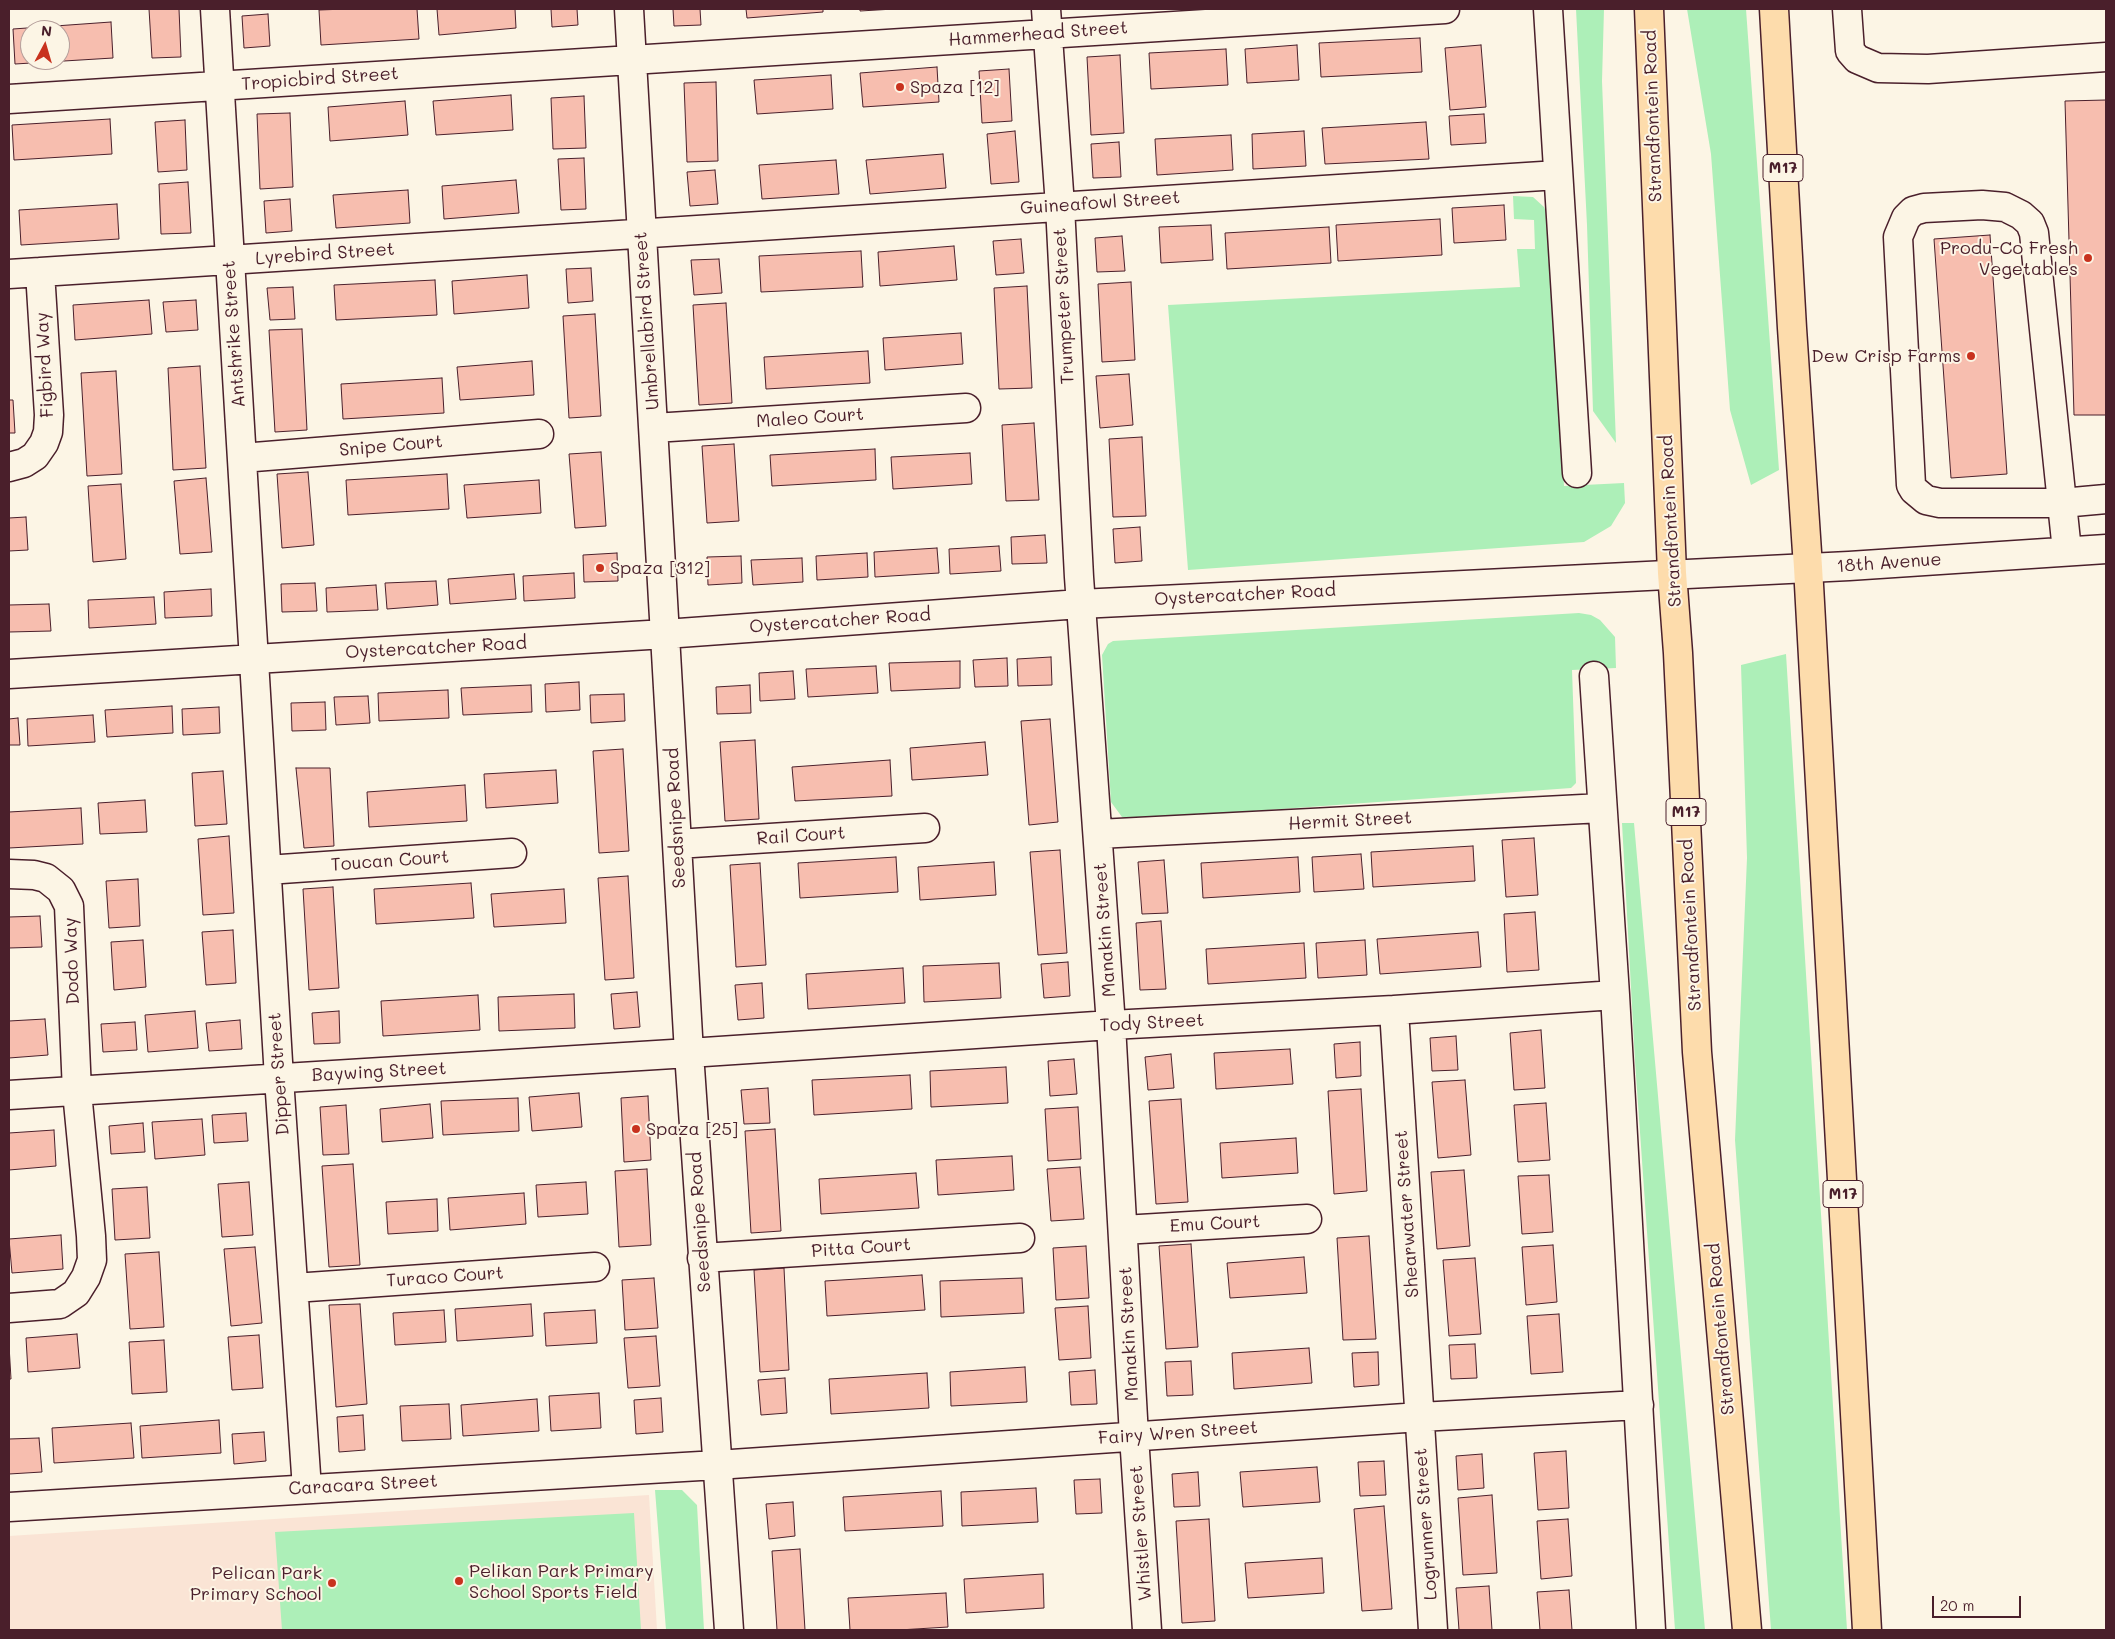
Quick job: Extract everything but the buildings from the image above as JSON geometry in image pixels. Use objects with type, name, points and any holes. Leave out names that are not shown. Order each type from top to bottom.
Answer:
[{"type":"main road","name":"Strandfontein Road","points":[[1649,9],[1672,573],[1678,653],[1697,1052],[1747,1630]]},
{"type":"main road","name":"M17","points":[[1774,9],[1808,567],[1867,1630]]},
{"type":"street","name":"Antshrike Street","points":[[215,9],[254,659]]},
{"type":"street","name":"Umbrellabird Street","points":[[629,9],[665,634]]},
{"type":"street","name":"Hammerhead Street","points":[[632,59],[1047,21],[1444,9]]},
{"type":"street","points":[[1548,9],[1577,473]]},
{"type":"street","points":[[1847,9],[1850,51],[1857,59],[1878,68],[1928,69],[2106,57]]},
{"type":"street","name":"Trumpeter Street","points":[[1047,21],[1060,206],[1080,604]]},
{"type":"street","name":"Tropicbird Street","points":[[9,99],[632,59]]},
{"type":"street","name":"Guineafowl Street","points":[[642,234],[1558,175]]},
{"type":"street","points":[[2067,551],[2062,503],[2034,233],[2030,223],[2021,215],[2005,207],[1924,208],[1912,211],[1906,218],[1898,237],[1911,485],[1919,495],[1940,503],[2062,503],[2106,500]]},
{"type":"street","name":"Lyrebird Street","points":[[9,274],[642,234]]},
{"type":"street","name":"Figbird Way","points":[[9,467],[24,463],[35,456],[44,443],[48,432],[49,415],[40,272]]},
{"type":"street","name":"Maleo Court","points":[[654,428],[966,408]]},
{"type":"street","name":"Snipe Court","points":[[242,458],[539,434]]},
{"type":"street","name":"18th Avenue","points":[[1672,573],[1808,567],[2106,549]]},
{"type":"street","name":"Oystercatcher Road","points":[[9,674],[665,634],[1080,604],[1672,573]]},
{"type":"street","name":"Manakin Street","points":[[1080,604],[1111,1025],[1134,1436]]},
{"type":"street","name":"Seedsnipe Road","points":[[665,634],[702,1258],[729,1630]]},
{"type":"street","name":"Dipper Street","points":[[254,659],[279,1078],[307,1489]]},
{"type":"street","points":[[1594,676],[1615,995],[1651,1630]]},
{"type":"street","name":"Hermit Street","points":[[1098,834],[1602,808]]},
{"type":"street","name":"Rail Court","points":[[677,844],[926,828]]},
{"type":"street","name":"Toucan Court","points":[[267,870],[512,853]]},
{"type":"street","name":"Dodo Way","points":[[9,874],[34,875],[46,878],[61,890],[69,906],[77,1092],[92,1260],[86,1277],[76,1293],[60,1304],[9,1308]]},
{"type":"street","name":"Tody Street","points":[[689,1054],[1111,1025],[1394,1010],[1615,995]]},
{"type":"street","name":"Shearwater Street","points":[[1394,1010],[1420,1417]]},
{"type":"street","name":"Baywing Street","points":[[9,1095],[689,1054]]},
{"type":"street","name":"Emu Court","points":[[1123,1230],[1307,1219]]},
{"type":"street","name":"Pitta Court","points":[[702,1258],[1020,1238]]},
{"type":"street","name":"Turaco Court","points":[[294,1288],[595,1267]]},
{"type":"street","name":"Fairy Wren Street","points":[[717,1465],[1420,1417],[1639,1405]]},
{"type":"street","name":"Logrunner Street","points":[[1420,1417],[1433,1630]]},
{"type":"street","name":"Whistler Street","points":[[1134,1436],[1147,1630]]},
{"type":"street","name":"Caracara Street","points":[[9,1507],[717,1465]]},
{"type":"shaded area","name":"Pelican Park Primary School","points":[[649,1495],[657,1630],[9,1630],[9,1536]]},
{"type":"green space","points":[[1576,9],[1604,9],[1602,81],[1616,443],[1593,411],[1587,225]]},
{"type":"green space","points":[[1687,9],[1746,9],[1779,470],[1751,485],[1730,410],[1711,154]]},
{"type":"green space","points":[[1513,196],[1533,197],[1544,207],[1549,219],[1564,486],[1624,483],[1625,503],[1611,526],[1584,542],[1188,570],[1168,305],[1520,287],[1517,249],[1535,249],[1534,220],[1514,219]]},
{"type":"green space","points":[[1579,613],[1591,615],[1600,620],[1615,637],[1616,668],[1572,670],[1576,783],[1571,788],[1130,820],[1122,817],[1111,802],[1102,655],[1108,644],[1113,641]]},
{"type":"green space","points":[[1786,654],[1847,1630],[1771,1630],[1735,1140],[1747,858],[1741,665]]},
{"type":"green space","points":[[1622,823],[1634,823],[1705,1630],[1675,1630],[1635,1061]]},
{"type":"green space","points":[[655,1490],[682,1490],[697,1505],[704,1630],[666,1630]]},
{"type":"green space","name":"Pelikan Park Primary School Sports Field","points":[[634,1513],[641,1630],[282,1630],[275,1532]]},
{"type":"place","name":"Spaza [12]","points":[[900,87]]},
{"type":"place","name":"Produ-Co Fresh Vegetables","points":[[2088,258]]},
{"type":"place","name":"Dew Crisp Farms","points":[[1971,356]]},
{"type":"place","name":"Spaza [312]","points":[[600,568]]},
{"type":"place","name":"Spaza [25]","points":[[636,1129]]},
{"type":"place","name":"Pelikan Park Primary School Sports Field","points":[[459,1581]]},
{"type":"place","name":"Pelican Park Primary School","points":[[332,1583]]}]
